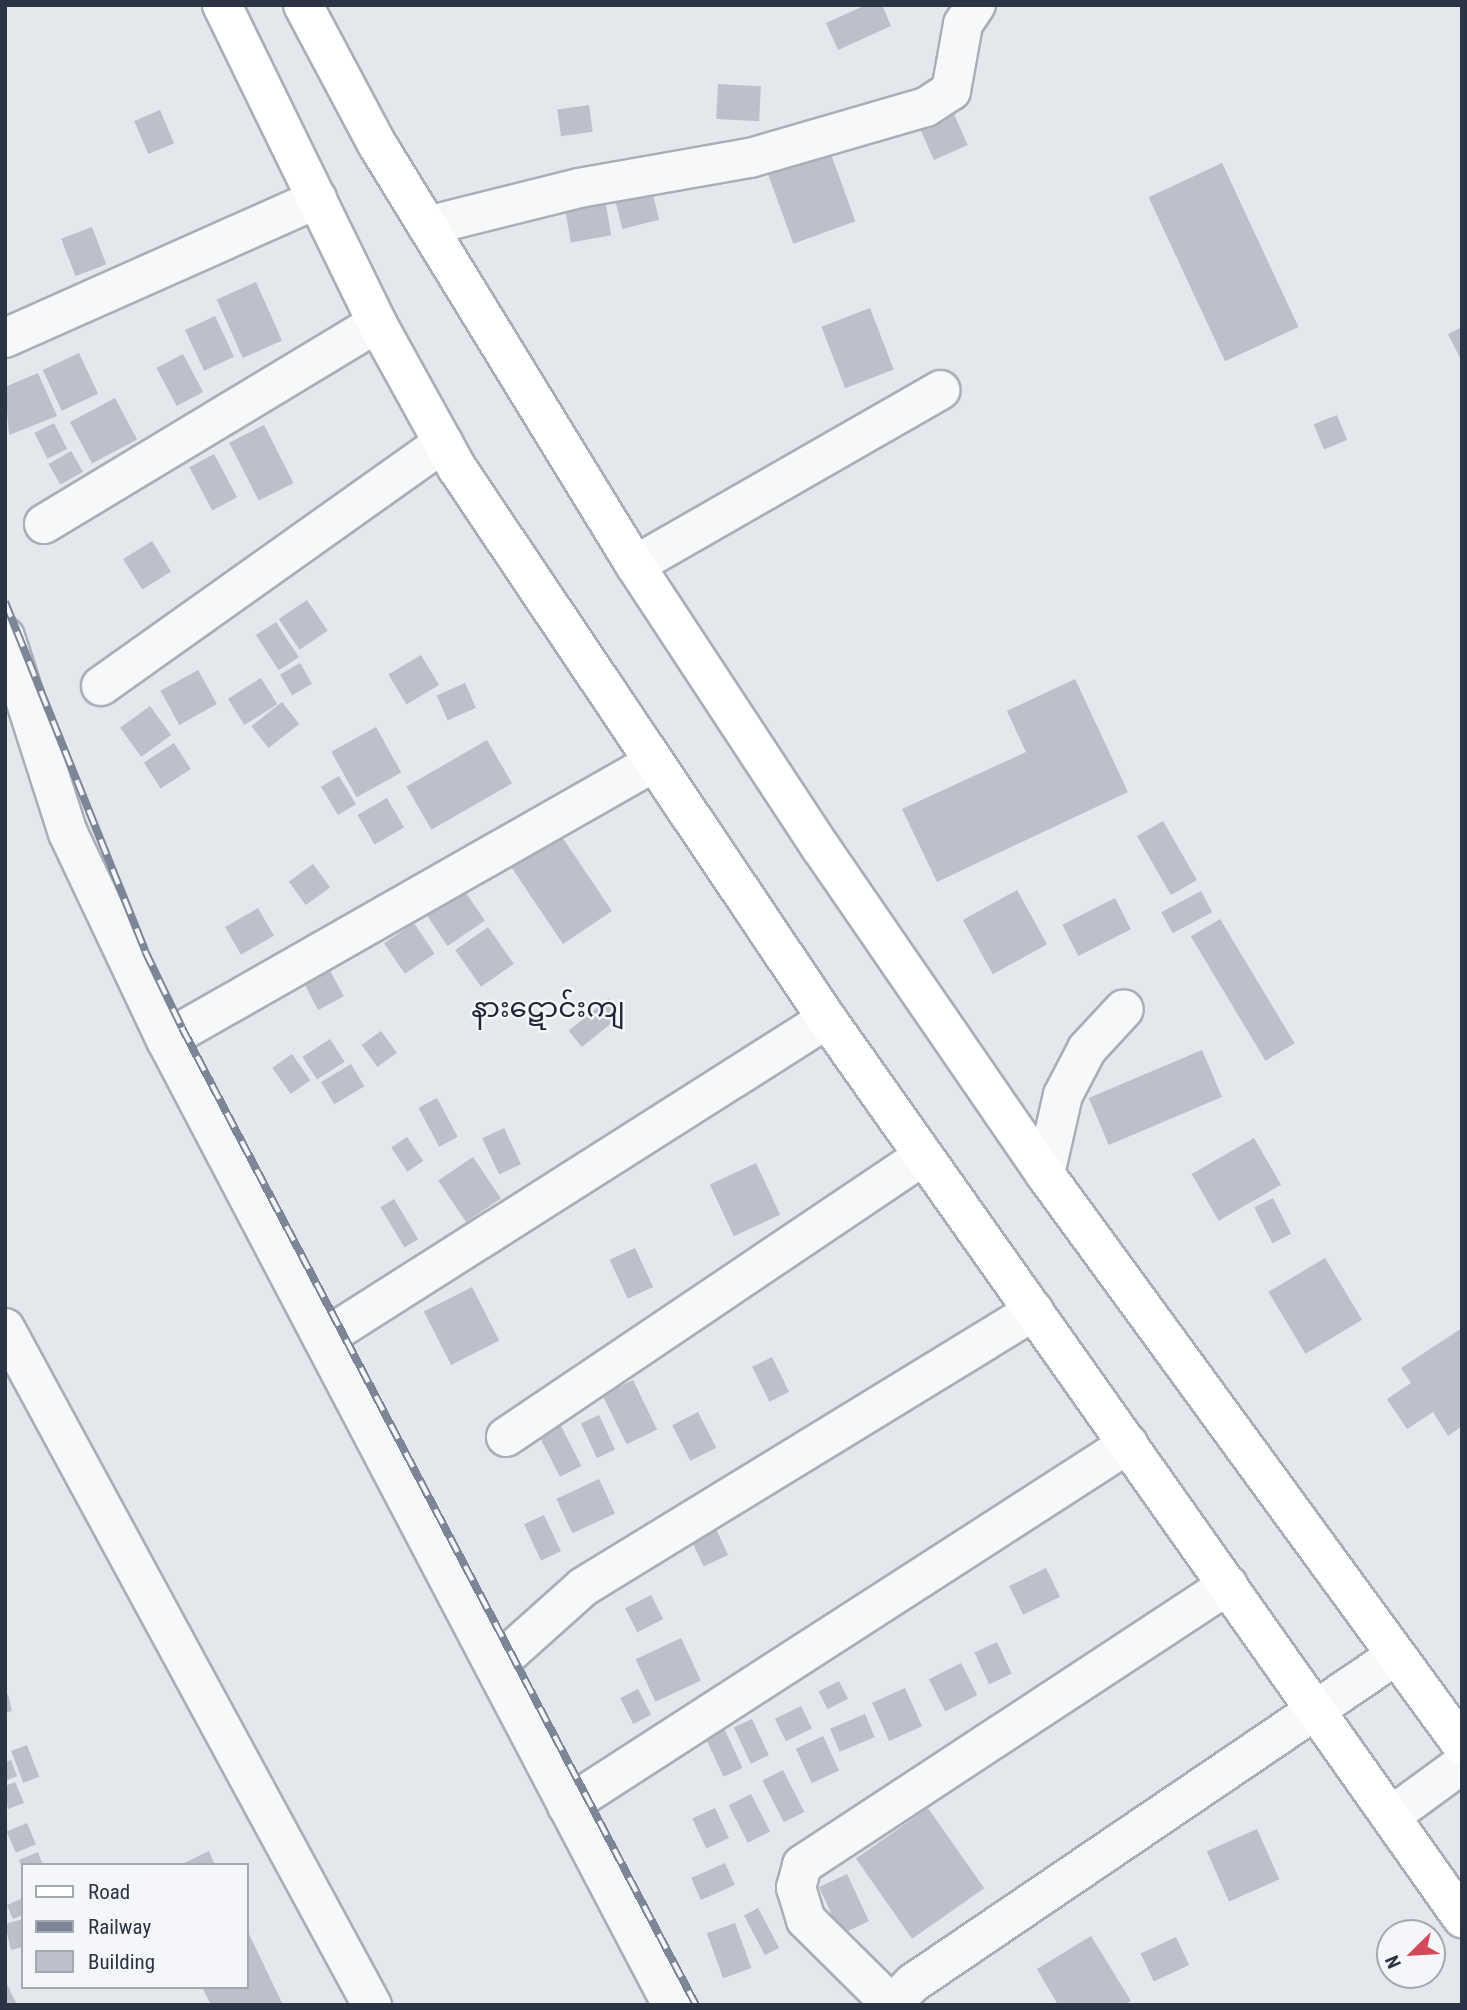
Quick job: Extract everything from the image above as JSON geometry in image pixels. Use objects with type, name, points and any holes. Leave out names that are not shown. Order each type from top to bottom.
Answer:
[{"type":"main road","points":[[222,5],[377,323],[443,443],[651,764],[923,1156],[1462,1918]]},
{"type":"main road","points":[[303,5],[427,226],[635,565],[1045,1174],[1462,1745]]},
{"type":"street","points":[[427,226],[579,188],[750,158],[926,107],[951,91],[963,24],[976,5]]},
{"type":"street","points":[[5,338],[317,199]]},
{"type":"street","points":[[44,524],[377,323]]},
{"type":"street","points":[[635,565],[940,390]]},
{"type":"street","points":[[101,686],[443,443]]},
{"type":"street","points":[[5,637],[68,833],[166,1040],[497,1664],[567,1806],[672,2005]]},
{"type":"street","points":[[166,1040],[651,764]]},
{"type":"street","points":[[1045,1174],[1063,1095],[1087,1049],[1124,1009]]},
{"type":"street","points":[[323,1339],[827,1019]]},
{"type":"street","points":[[506,1437],[923,1156]]},
{"type":"street","points":[[497,1664],[583,1587],[1034,1311]]},
{"type":"street","points":[[5,1328],[372,2005]]},
{"type":"street","points":[[567,1806],[1128,1444]]},
{"type":"street","points":[[1227,1585],[802,1865],[796,1888],[806,1920],[891,2004],[913,1983],[1316,1715],[1395,1656]]},
{"type":"street","points":[[1391,1816],[1462,1764]]},
{"type":"building","points":[[866,5],[882,5],[891,26],[838,50],[826,23]]},
{"type":"building","points":[[718,84],[761,86],[759,121],[716,119]]},
{"type":"building","points":[[949,103],[968,145],[934,160],[915,118]]},
{"type":"building","points":[[589,105],[593,132],[561,136],[557,109]]},
{"type":"building","points":[[160,110],[174,143],[148,154],[134,121]]},
{"type":"building","points":[[828,146],[855,221],[793,244],[766,169]]},
{"type":"building","points":[[1222,163],[1298,327],[1225,361],[1149,197]]},
{"type":"building","points":[[650,183],[659,220],[622,229],[613,192]]},
{"type":"building","points":[[604,194],[611,235],[571,242],[564,201]]},
{"type":"building","points":[[92,227],[106,264],[76,276],[61,239]]},
{"type":"building","points":[[256,282],[282,340],[243,358],[217,299]]},
{"type":"building","points":[[870,308],[894,370],[845,388],[821,327]]},
{"type":"building","points":[[215,316],[234,357],[204,371],[185,330]]},
{"type":"building","points":[[1462,327],[1462,362],[1448,334]]},
{"type":"building","points":[[79,353],[98,394],[62,411],[43,370]]},
{"type":"building","points":[[183,354],[203,392],[177,406],[157,368]]},
{"type":"building","points":[[38,373],[57,416],[9,435],[5,387]]},
{"type":"building","points":[[115,398],[137,439],[92,463],[70,422]]},
{"type":"building","points":[[1337,415],[1347,440],[1324,449],[1314,424]]},
{"type":"building","points":[[54,423],[67,449],[48,459],[34,433]]},
{"type":"building","points":[[264,425],[294,483],[259,501],[229,443]]},
{"type":"building","points":[[71,451],[83,472],[60,485],[48,464]]},
{"type":"building","points":[[214,454],[237,497],[212,510],[189,467]]},
{"type":"building","points":[[152,541],[171,572],[142,590],[123,559]]},
{"type":"building","points":[[307,600],[328,631],[300,650],[279,619]]},
{"type":"building","points":[[276,622],[299,657],[279,670],[256,635]]},
{"type":"building","points":[[421,655],[439,685],[406,705],[388,675]]},
{"type":"building","points":[[300,663],[312,684],[292,695],[280,674]]},
{"type":"building","points":[[198,670],[217,704],[179,725],[160,691]]},
{"type":"building","points":[[261,678],[277,704],[244,725],[228,699]]},
{"type":"building","points":[[1075,679],[1128,792],[937,882],[902,809],[1026,752],[1007,711]]},
{"type":"building","points":[[465,683],[476,708],[448,720],[437,696]]},
{"type":"building","points":[[282,702],[299,724],[269,748],[251,726]]},
{"type":"building","points":[[150,706],[171,735],[141,757],[120,728]]},
{"type":"building","points":[[376,727],[401,772],[357,797],[331,752]]},
{"type":"building","points":[[487,740],[512,783],[431,830],[406,786]]},
{"type":"building","points":[[174,743],[191,769],[161,789],[144,763]]},
{"type":"building","points":[[339,776],[356,804],[338,815],[321,787]]},
{"type":"building","points":[[387,798],[404,827],[375,844],[358,815]]},
{"type":"building","points":[[1163,821],[1197,880],[1171,895],[1137,836]]},
{"type":"building","points":[[556,828],[612,911],[563,944],[507,861]]},
{"type":"building","points":[[313,864],[330,887],[306,905],[289,882]]},
{"type":"building","points":[[458,881],[485,921],[448,946],[421,906]]},
{"type":"building","points":[[1017,890],[1047,944],[993,974],[963,920]]},
{"type":"building","points":[[1201,891],[1212,912],[1173,933],[1161,912]]},
{"type":"building","points":[[1115,898],[1131,929],[1078,956],[1062,925]]},
{"type":"building","points":[[258,908],[274,936],[241,955],[225,927]]},
{"type":"building","points":[[1220,919],[1295,1043],[1266,1061],[1191,937]]},
{"type":"building","points":[[414,923],[435,954],[405,974],[384,943]]},
{"type":"building","points":[[488,927],[514,964],[481,987],[455,950]]},
{"type":"building","points":[[325,961],[344,996],[318,1010],[299,975]]},
{"type":"building","points":[[609,998],[622,1014],[582,1047],[569,1031]]},
{"type":"building","points":[[381,1031],[397,1053],[377,1067],[362,1045]]},
{"type":"building","points":[[330,1039],[345,1062],[317,1080],[302,1057]]},
{"type":"building","points":[[1202,1050],[1222,1097],[1109,1145],[1089,1098]]},
{"type":"building","points":[[292,1054],[310,1080],[291,1094],[272,1068]]},
{"type":"building","points":[[351,1064],[364,1086],[334,1104],[321,1082]]},
{"type":"building","points":[[437,1098],[458,1137],[439,1147],[418,1108]]},
{"type":"building","points":[[504,1128],[521,1164],[499,1174],[482,1138]]},
{"type":"building","points":[[407,1137],[423,1161],[407,1172],[391,1148]]},
{"type":"building","points":[[1254,1138],[1281,1185],[1219,1221],[1192,1174]]},
{"type":"building","points":[[473,1157],[501,1198],[466,1222],[438,1180]]},
{"type":"building","points":[[756,1163],[780,1215],[734,1236],[710,1185]]},
{"type":"building","points":[[1273,1198],[1291,1234],[1272,1243],[1254,1208]]},
{"type":"building","points":[[394,1199],[418,1239],[404,1248],[380,1207]]},
{"type":"building","points":[[635,1248],[653,1287],[628,1299],[610,1260]]},
{"type":"building","points":[[1325,1258],[1362,1320],[1306,1354],[1268,1292]]},
{"type":"building","points":[[472,1287],[499,1340],[451,1365],[424,1312]]},
{"type":"building","points":[[1462,1328],[1462,1426],[1448,1436],[1433,1412],[1407,1429],[1387,1399],[1411,1383],[1401,1368]]},
{"type":"building","points":[[772,1357],[789,1392],[769,1402],[752,1367]]},
{"type":"building","points":[[633,1380],[657,1429],[627,1444],[602,1395]]},
{"type":"building","points":[[698,1412],[716,1448],[690,1461],[672,1425]]},
{"type":"building","points":[[599,1415],[615,1449],[597,1458],[581,1423]]},
{"type":"building","points":[[560,1424],[581,1466],[560,1477],[539,1435]]},
{"type":"building","points":[[599,1479],[615,1513],[572,1533],[556,1499]]},
{"type":"building","points":[[544,1515],[561,1551],[541,1561],[524,1524]]},
{"type":"building","points":[[715,1527],[728,1555],[704,1567],[691,1538]]},
{"type":"building","points":[[1046,1568],[1060,1597],[1023,1615],[1009,1586]]},
{"type":"building","points":[[651,1595],[663,1619],[637,1632],[625,1608]]},
{"type":"building","points":[[681,1638],[701,1681],[656,1702],[636,1659]]},
{"type":"building","points":[[997,1642],[1012,1674],[989,1684],[974,1653]]},
{"type":"building","points":[[961,1663],[977,1695],[945,1711],[929,1679]]},
{"type":"building","points":[[839,1681],[848,1699],[828,1709],[819,1691]]},
{"type":"building","points":[[905,1688],[922,1726],[889,1741],[872,1703]]},
{"type":"building","points":[[638,1689],[651,1715],[633,1724],[620,1698]]},
{"type":"building","points":[[8,1694],[12,1711],[5,1713],[5,1695]]},
{"type":"building","points":[[801,1706],[812,1728],[786,1741],[775,1719]]},
{"type":"building","points":[[865,1714],[875,1737],[840,1752],[830,1729]]},
{"type":"building","points":[[752,1719],[769,1755],[751,1764],[734,1727]]},
{"type":"building","points":[[724,1728],[743,1768],[724,1777],[705,1737]]},
{"type":"building","points":[[823,1736],[839,1770],[812,1783],[796,1749]]},
{"type":"building","points":[[27,1745],[39,1777],[23,1783],[11,1751]]},
{"type":"building","points":[[11,1760],[17,1776],[5,1781],[5,1762]]},
{"type":"building","points":[[783,1770],[804,1812],[784,1822],[763,1780]]},
{"type":"building","points":[[15,1782],[24,1803],[8,1809],[5,1786]]},
{"type":"building","points":[[751,1794],[770,1831],[748,1843],[729,1805]]},
{"type":"building","points":[[715,1808],[729,1838],[706,1848],[692,1819]]},
{"type":"building","points":[[928,1808],[984,1888],[912,1939],[856,1858]]},
{"type":"building","points":[[27,1823],[36,1844],[16,1853],[7,1832]]},
{"type":"building","points":[[1257,1829],[1279,1879],[1229,1902],[1207,1851]]},
{"type":"building","points":[[209,1851],[214,1863],[184,1863]]},
{"type":"building","points":[[38,1852],[42,1863],[21,1865],[19,1860]]},
{"type":"building","points":[[725,1863],[735,1885],[701,1900],[691,1878]]},
{"type":"building","points":[[847,1874],[869,1921],[841,1934],[819,1887]]},
{"type":"building","points":[[21,1899],[21,1916],[13,1919],[7,1905]]},
{"type":"building","points":[[758,1908],[779,1948],[765,1955],[744,1916]]},
{"type":"building","points":[[21,1920],[21,1948],[11,1950],[5,1924]]},
{"type":"building","points":[[735,1923],[751,1968],[723,1978],[707,1933]]},
{"type":"building","points":[[248,1932],[283,2005],[211,2005],[203,1989],[248,1989]]},
{"type":"building","points":[[1091,1936],[1131,2001],[1124,2005],[1058,2005],[1037,1969]]},
{"type":"building","points":[[1176,1937],[1189,1965],[1154,1982],[1141,1953]]},
{"type":"building","points":[[5,1980],[17,2005],[5,2005]]},
{"type":"railway","points":[[5,602],[145,951],[182,1028],[696,2005]]},
{"type":"district","name":"နားဋောင်းကျ","points":[[548,1008]]}]
